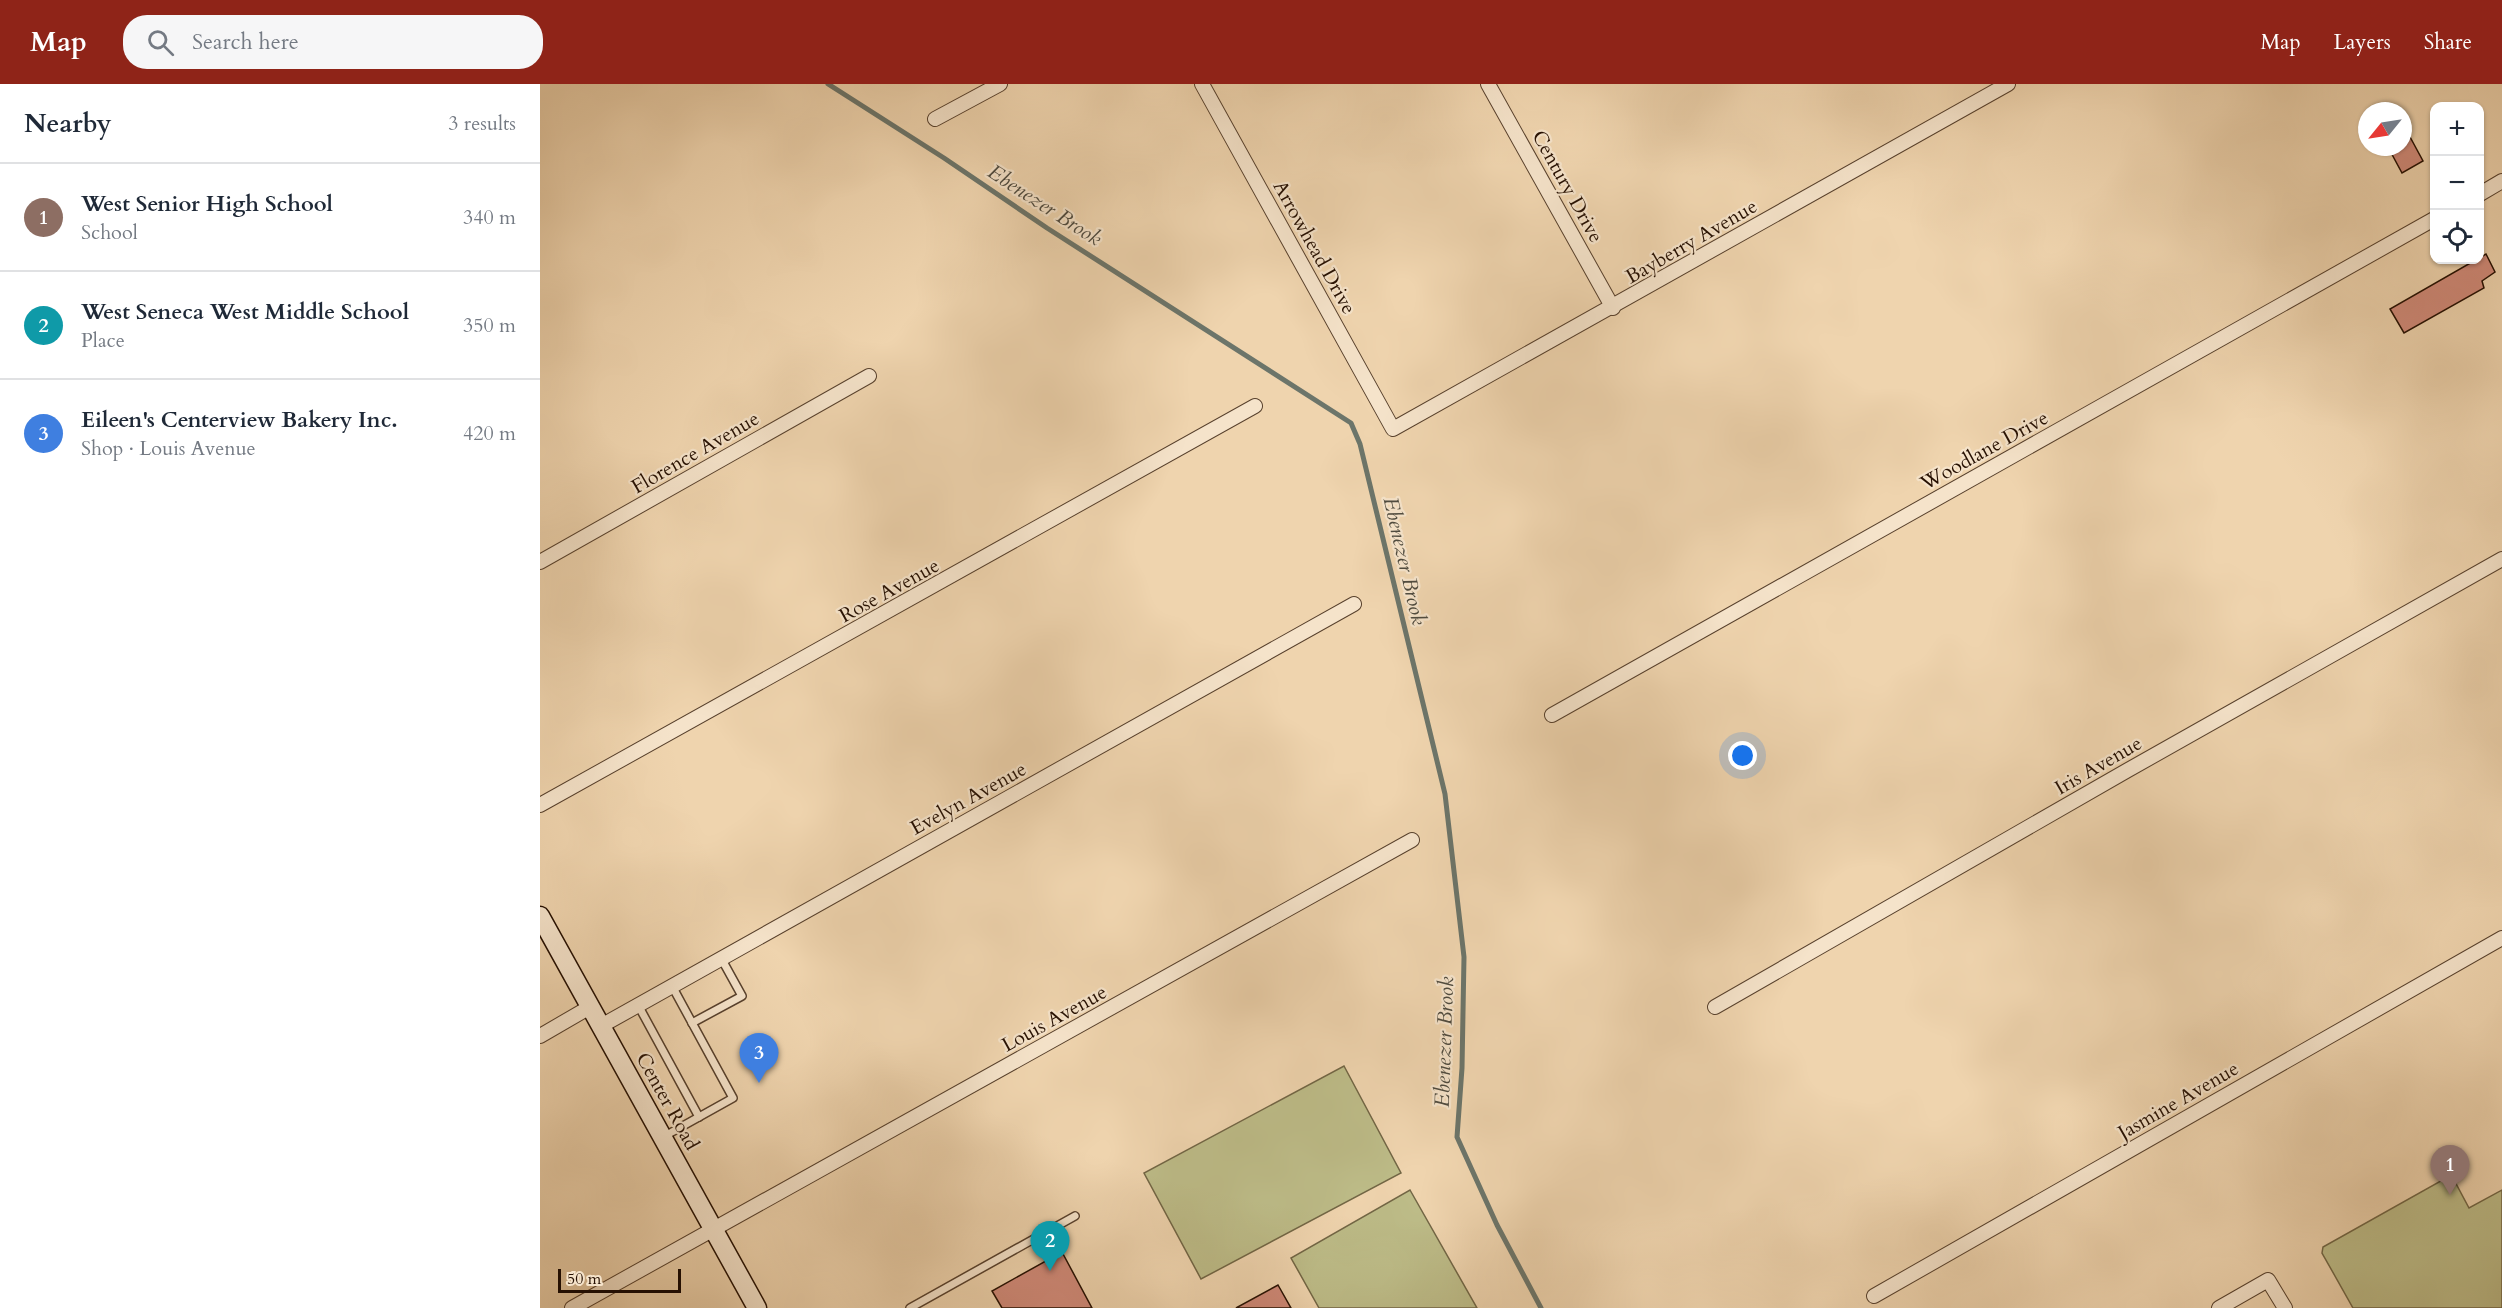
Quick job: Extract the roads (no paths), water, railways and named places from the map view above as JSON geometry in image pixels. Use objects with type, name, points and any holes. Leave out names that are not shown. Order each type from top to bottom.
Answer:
[{"type":"main road","name":"Center Road","points":[[540,916],[757,1308]]},
{"type":"street","points":[[935,119],[1000,84]]},
{"type":"street","name":"Arrowhead Drive","points":[[1202,84],[1393,429]]},
{"type":"street","name":"Century Drive","points":[[1488,84],[1613,308]]},
{"type":"street","name":"Bayberry Avenue","points":[[1393,429],[1613,308],[2008,84]]},
{"type":"street","points":[[2484,192],[2502,181]]},
{"type":"street","name":"Woodlane Drive","points":[[1552,715],[2430,221]]},
{"type":"street","name":"Florence Avenue","points":[[540,562],[869,376]]},
{"type":"street","name":"Rose Avenue","points":[[540,805],[1256,406]]},
{"type":"street","name":"Iris Avenue","points":[[1715,1008],[2128,770],[2502,559]]},
{"type":"street","name":"Evelyn Avenue","points":[[601,1026],[1354,604]]},
{"type":"street","name":"Louis Avenue","points":[[572,1308],[1412,840]]},
{"type":"street","name":"Jasmine Avenue","points":[[1874,1296],[2502,938]]},
{"type":"street","points":[[540,1036],[590,1007]]},
{"type":"street","points":[[2219,1308],[2268,1280],[2285,1308]]},
{"type":"lane","points":[[692,1023],[742,996],[722,958]]},
{"type":"lane","points":[[663,1137],[733,1098],[672,986]]},
{"type":"lane","points":[[638,1005],[699,1117]]},
{"type":"lane","points":[[910,1308],[1075,1216]]},
{"type":"waterway","name":"Ebenezer Brook","points":[[828,84],[1351,423],[1360,444],[1445,794],[1464,957],[1462,1068],[1457,1137],[1497,1225],[1541,1308]]},
{"type":"place","name":"Eileen's Centerview Bakery Inc.","points":[[759,1083]]},
{"type":"place","name":"West Senior High School","points":[[2450,1195]]},
{"type":"place","name":"West Seneca West Middle School","points":[[1050,1271]]}]
